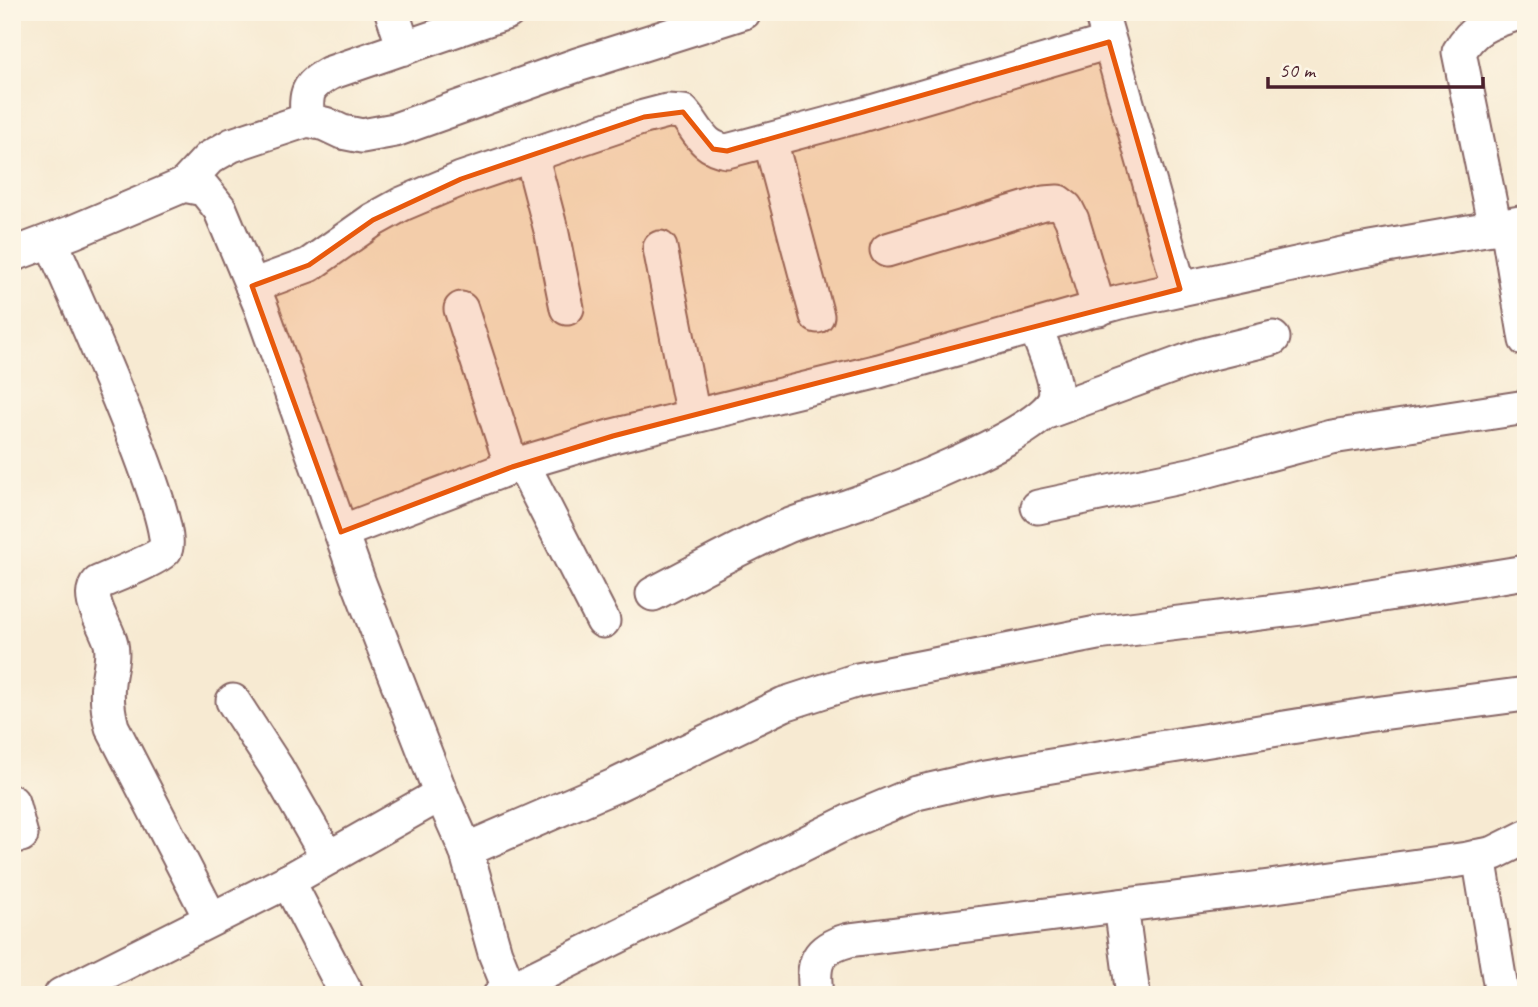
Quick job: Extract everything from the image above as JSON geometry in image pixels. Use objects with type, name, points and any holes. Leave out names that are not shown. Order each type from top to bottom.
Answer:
[{"type":"street","points":[[392,12],[404,48]]},
{"type":"street","points":[[307,120],[306,95],[313,83],[330,73],[508,12]]},
{"type":"street","points":[[12,255],[184,185],[209,158],[232,145],[307,120],[362,136],[395,130],[577,65],[744,12]]},
{"type":"street","points":[[1507,15],[1485,24],[1467,37],[1459,52],[1509,225],[1526,340]]},
{"type":"street","points":[[252,286],[309,265],[373,220],[402,204],[461,179],[667,111],[683,112],[713,149],[727,150],[858,117],[1105,27],[1180,289]]},
{"type":"street","points":[[769,139],[817,316]]},
{"type":"street","points":[[531,154],[552,234],[567,309]]},
{"type":"street","points":[[184,185],[204,189],[220,209],[252,286],[341,532],[441,794],[466,850],[507,993],[777,856],[917,793],[986,776],[1367,715],[1526,694]]},
{"type":"street","points":[[887,250],[1044,203],[1058,202],[1066,208],[1072,220],[1099,309]]},
{"type":"street","points":[[341,532],[517,465],[613,436],[878,371],[1180,289],[1347,253],[1509,225]]},
{"type":"street","points":[[51,241],[111,377],[144,464],[167,542],[164,551],[155,557],[98,583],[92,589],[92,597],[109,634],[113,652],[107,709],[112,727],[212,919]]},
{"type":"street","points":[[660,248],[693,416]]},
{"type":"street","points":[[461,309],[517,465],[604,621]]},
{"type":"street","points":[[1035,327],[1053,381],[1055,397],[1047,412]]},
{"type":"street","points":[[653,594],[782,528],[849,506],[992,447],[1047,412],[1200,356],[1273,338]]},
{"type":"street","points":[[1038,507],[1194,474],[1332,437],[1526,407]]},
{"type":"street","points":[[466,850],[614,786],[784,704],[858,680],[1097,633],[1300,608],[1526,572]]},
{"type":"street","points":[[233,701],[276,767],[328,858]]},
{"type":"street","points":[[61,995],[289,881],[441,794]]},
{"type":"street","points":[[12,802],[21,835]]},
{"type":"street","points":[[817,995],[816,962],[829,946],[872,937],[1296,884],[1479,856],[1494,853],[1526,837]]},
{"type":"street","points":[[1479,856],[1495,994]]},
{"type":"street","points":[[289,881],[339,992]]},
{"type":"street","points":[[1121,906],[1133,995]]},
{"type":"highlighted area","points":[[1109,42],[1180,289],[613,436],[512,467],[341,532],[252,286],[309,265],[373,220],[461,179],[644,117],[683,112],[713,149],[727,151]]}]
